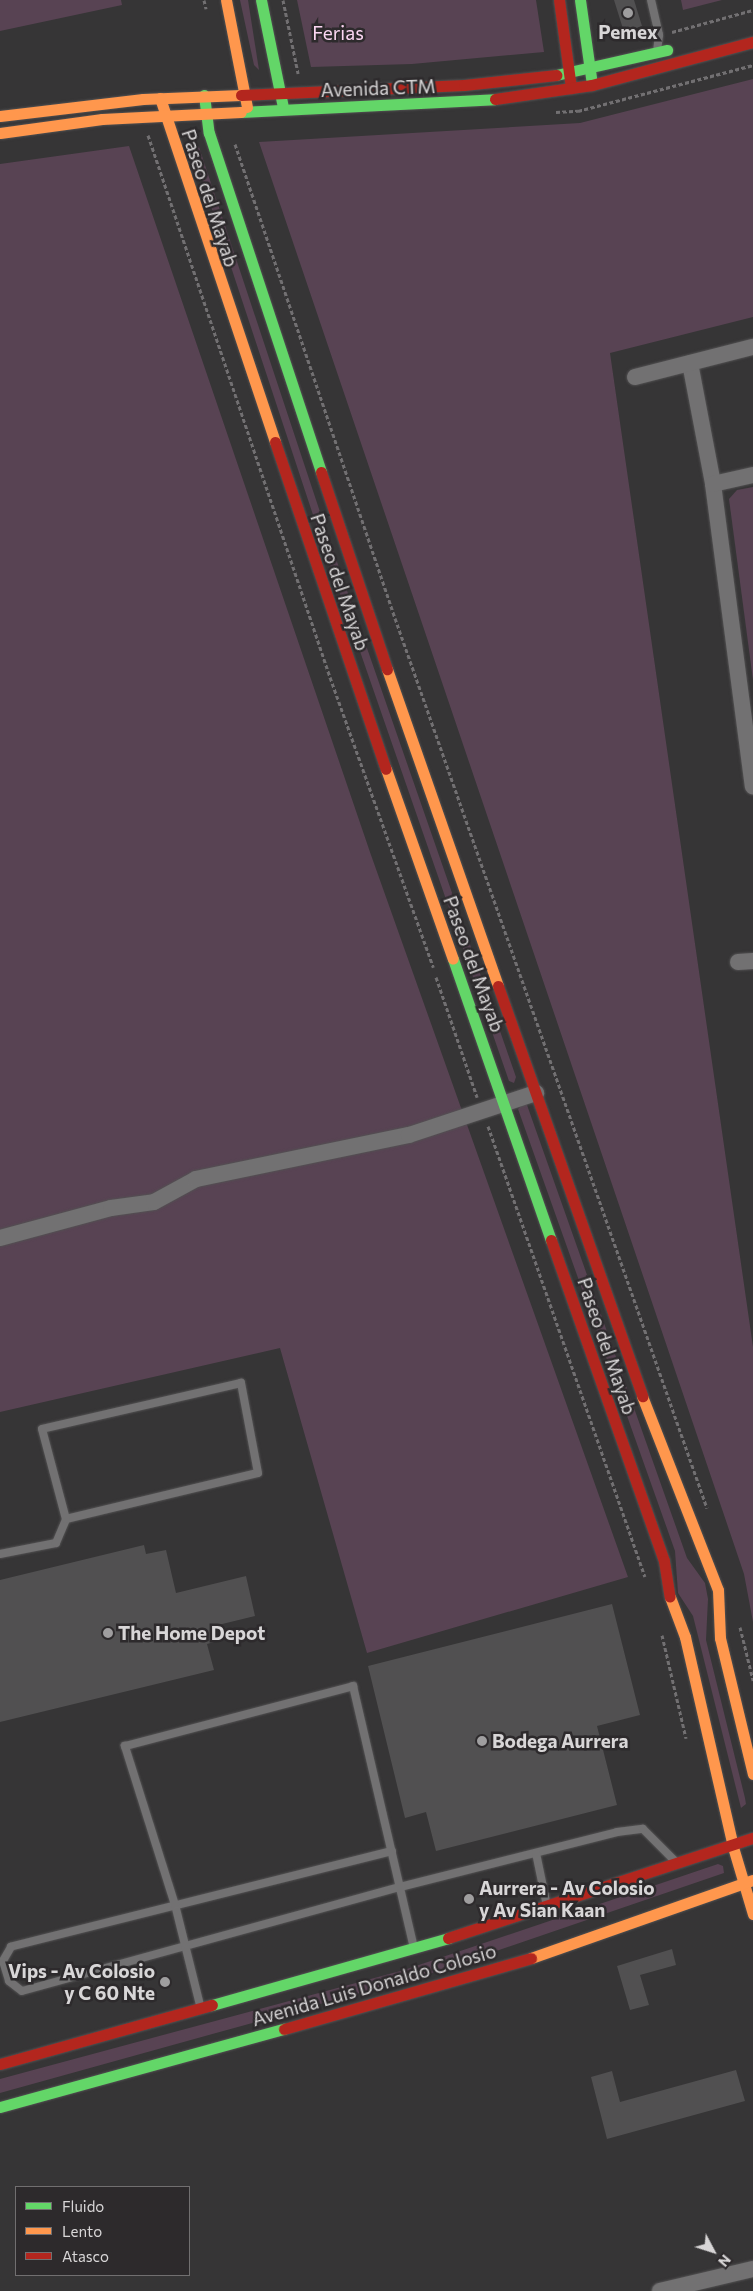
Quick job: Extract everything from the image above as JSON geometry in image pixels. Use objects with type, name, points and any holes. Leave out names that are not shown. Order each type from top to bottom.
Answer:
[{"type":"main road","points":[[226,0],[247,110]]},
{"type":"main road","points":[[261,0],[283,108]]},
{"type":"main road","points":[[559,0],[571,89]]},
{"type":"main road","points":[[580,0],[592,85]]},
{"type":"main road","points":[[584,21],[596,42]]},
{"type":"main road","name":"Avenida CTM","points":[[0,133],[102,119],[283,108],[434,104],[571,89],[753,42]]},
{"type":"main road","name":"Avenida CTM","points":[[0,116],[160,98],[204,95],[464,85],[569,73],[676,47]]},
{"type":"main road","points":[[608,49],[637,57]]},
{"type":"main road","name":"Paseo del Mayab","points":[[204,95],[209,133],[366,609],[658,1441],[698,1545],[710,1563],[718,1590],[720,1638],[753,1774]]},
{"type":"main road","name":"Paseo del Mayab","points":[[160,98],[164,116],[360,695],[664,1561],[669,1595],[685,1637],[733,1847],[748,1881],[753,1914]]},
{"type":"main road","name":"Avenida Luis Donaldo Colosio","points":[[0,2064],[200,2006],[414,1948],[548,1908],[733,1847],[753,1838]]},
{"type":"main road","name":"Avenida Luis Donaldo Colosio","points":[[0,2107],[435,1988],[556,1950],[748,1881]]},
{"type":"street","points":[[635,377],[753,347]]},
{"type":"street","points":[[690,364],[713,484],[749,728],[753,786]]},
{"type":"street","points":[[713,484],[753,475]]},
{"type":"street","points":[[0,1238],[111,1208],[154,1202],[196,1179],[410,1136],[483,1113],[536,1093]]},
{"type":"street","points":[[660,2291],[753,2269]]},
{"type":"lane","points":[[650,0],[660,35],[657,52],[663,66]]},
{"type":"lane","points":[[0,1554],[56,1543],[66,1519],[42,1429],[241,1383],[258,1474],[66,1519]]},
{"type":"lane","points":[[200,2006],[175,1905],[125,1746],[353,1686],[414,1948]]},
{"type":"lane","points":[[392,1851],[10,1947],[3,1962],[9,1981],[22,1991],[185,1948],[400,1887],[617,1832],[643,1829],[678,1864]]},
{"type":"lane","points":[[536,1853],[548,1908]]},
{"type":"path","points":[[283,0],[301,91]]},
{"type":"path","points":[[660,35],[753,10]]},
{"type":"path","points":[[233,138],[395,618],[710,1518]]},
{"type":"path","points":[[153,148],[364,776],[647,1581]]},
{"type":"path","points":[[739,1619],[753,1680]]},
{"type":"path","points":[[660,1629],[687,1742]]},
{"type":"green space","points":[[0,0],[121,0],[122,5],[0,31]]},
{"type":"green space","points":[[240,0],[248,0],[259,70],[254,65]]},
{"type":"green space","name":"Ferias","points":[[297,0],[536,0],[544,52],[412,64],[311,67]]},
{"type":"green space","points":[[681,0],[722,0],[683,10]]},
{"type":"green space","points":[[753,79],[753,317],[610,353],[753,1347],[753,1622],[744,1574],[259,142],[580,123]]},
{"type":"green space","points":[[193,141],[199,147],[327,533],[516,1077],[514,1083],[509,1081],[320,536],[191,146]]},
{"type":"green space","points":[[129,146],[371,855],[628,1577],[367,1653],[280,1348],[0,1412],[0,164]]},
{"type":"green space","points":[[753,487],[753,680],[729,499],[737,490]]},
{"type":"green space","points":[[523,1104],[527,1105],[687,1558],[705,1583],[708,1599],[706,1640],[745,1798],[746,1804],[741,1808],[693,1616],[678,1593],[675,1551],[518,1109]]},
{"type":"green space","points":[[718,1864],[723,1866],[724,1873],[432,1973],[0,2093],[0,2079],[404,1970]]},
{"type":"building","name":"Pemex","points":[[614,0],[634,0],[642,26],[624,32]]},
{"type":"building","name":"The Home Depot","points":[[144,1545],[146,1554],[166,1550],[176,1593],[246,1576],[255,1616],[214,1626],[218,1641],[207,1644],[214,1670],[0,1722],[0,1580]]},
{"type":"building","points":[[612,1604],[640,1715],[597,1726],[617,1805],[436,1851],[426,1812],[405,1818],[368,1666]]},
{"type":"building","points":[[672,1949],[676,1965],[640,1975],[649,2005],[630,2010],[617,1966]]},
{"type":"building","points":[[736,2070],[745,2101],[607,2139],[591,2077],[612,2071],[620,2102]]},
{"type":"traffic: fast","points":[[261,0],[283,107]]},
{"type":"traffic: fast","points":[[580,0],[592,84]]},
{"type":"traffic: fast","points":[[556,75],[667,50]]},
{"type":"traffic: fast","points":[[204,95],[209,133],[321,472]]},
{"type":"traffic: fast","points":[[241,112],[495,99]]},
{"type":"traffic: fast","points":[[453,959],[551,1240]]},
{"type":"traffic: fast","points":[[212,2005],[448,1938]]},
{"type":"traffic: fast","points":[[0,2107],[284,2029]]},
{"type":"traffic: slow","points":[[226,0],[247,107]]},
{"type":"traffic: slow","points":[[0,116],[143,99],[241,95]]},
{"type":"traffic: slow","points":[[160,98],[275,442]]},
{"type":"traffic: slow","points":[[0,133],[102,119],[241,112]]},
{"type":"traffic: slow","points":[[387,669],[498,986]]},
{"type":"traffic: slow","points":[[386,769],[453,959]]},
{"type":"traffic: slow","points":[[642,1396],[718,1590],[720,1638],[753,1774]]},
{"type":"traffic: slow","points":[[670,1597],[685,1637],[733,1847],[753,1914]]},
{"type":"traffic: slow","points":[[531,1958],[753,1880]]},
{"type":"traffic: jam","points":[[559,0],[571,88]]},
{"type":"traffic: jam","points":[[495,99],[592,85],[753,42]]},
{"type":"traffic: jam","points":[[241,95],[464,85],[556,75]]},
{"type":"traffic: jam","points":[[275,442],[386,769]]},
{"type":"traffic: jam","points":[[321,472],[387,669]]},
{"type":"traffic: jam","points":[[498,986],[642,1396]]},
{"type":"traffic: jam","points":[[551,1240],[664,1561],[670,1597]]},
{"type":"traffic: jam","points":[[448,1938],[753,1838]]},
{"type":"traffic: jam","points":[[284,2029],[531,1958]]},
{"type":"traffic: jam","points":[[0,2064],[212,2005]]},
{"type":"place","name":"Pemex","points":[[628,13]]},
{"type":"place","name":"The Home Depot","points":[[108,1633]]},
{"type":"place","name":"Bodega Aurrera","points":[[482,1741]]},
{"type":"place","name":"Aurrera - Av Colosio y Av Sian Kaan","points":[[469,1899]]},
{"type":"place","name":"Vips - Av Colosio y C 60 Nte","points":[[165,1982]]}]
